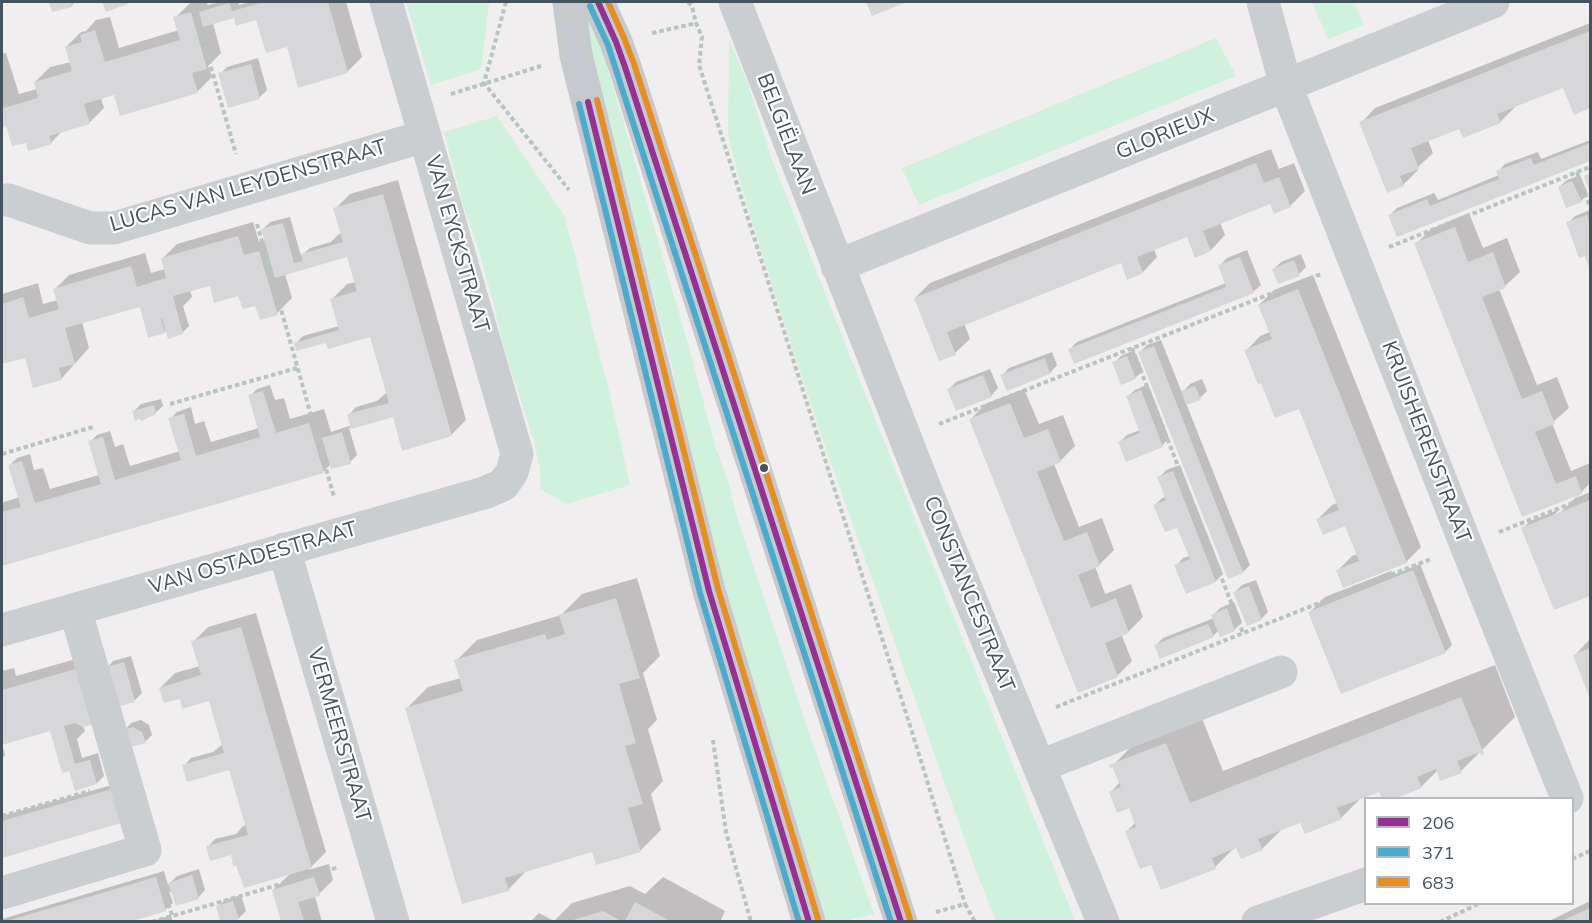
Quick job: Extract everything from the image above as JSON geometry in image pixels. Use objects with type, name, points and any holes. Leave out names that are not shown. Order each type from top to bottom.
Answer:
[{"type":"main road","points":[[569,2],[576,55],[709,591],[809,921]]},
{"type":"main road","points":[[598,2],[625,67],[901,921]]},
{"type":"street","name":"VAN EYCKSTRAAT","points":[[386,2],[517,454],[512,472],[503,484]]},
{"type":"street","name":"BELGIËLAAN","points":[[735,2],[837,266]]},
{"type":"street","name":"KRUISHERENSTRAAT","points":[[1263,2],[1286,86],[1567,797]]},
{"type":"street","name":"GLORIEUX","points":[[837,266],[1493,2]]},
{"type":"street","name":"LUCAS VAN LEYDENSTRAAT","points":[[2,200],[9,200],[90,228],[114,228],[425,136]]},
{"type":"street","name":"CONSTANCESTRAAT","points":[[837,266],[1103,921]]},
{"type":"street","name":"VAN OSTADESTRAAT","points":[[2,630],[484,493],[503,484]]},
{"type":"street","name":"VERMEERSTRAAT","points":[[284,549],[393,921]]},
{"type":"street","points":[[2,893],[145,850],[75,609]]},
{"type":"street","points":[[1040,766],[1281,672]]},
{"type":"street","points":[[1574,806],[1590,800]]},
{"type":"street","points":[[1258,921],[1364,884]]},
{"type":"path","points":[[192,2],[344,532]]},
{"type":"path","points":[[506,2],[484,83],[574,196]]},
{"type":"path","points":[[688,2],[692,6],[702,37],[699,64],[965,904],[975,921]]},
{"type":"path","points":[[905,437],[1590,167]]},
{"type":"path","points":[[1577,172],[1590,207]]},
{"type":"path","points":[[1132,348],[1243,633]]},
{"type":"path","points":[[170,405],[297,368]]},
{"type":"path","points":[[2,454],[93,428]]},
{"type":"path","points":[[1021,721],[1590,496]]},
{"type":"path","points":[[712,740],[726,832],[751,921]]},
{"type":"path","points":[[2,816],[124,781]]},
{"type":"path","points":[[1574,858],[1590,851]]},
{"type":"path","points":[[152,921],[374,856]]},
{"type":"path","points":[[901,921],[965,904]]},
{"type":"path","points":[[1440,921],[1474,905]]},
{"type":"green space","points":[[406,2],[489,2],[481,69],[431,85]]},
{"type":"green space","points":[[1312,2],[1354,2],[1364,25],[1328,39]]},
{"type":"green space","points":[[587,4],[608,69],[738,521],[804,719],[874,914],[845,921],[819,921],[723,586],[672,366],[584,33]]},
{"type":"green space","points":[[1216,38],[1236,76],[919,205],[902,168]]},
{"type":"green space","points":[[729,40],[748,83],[770,155],[1075,921],[996,921],[976,871],[820,432],[735,165],[728,133]]},
{"type":"green space","points":[[497,116],[564,215],[608,386],[630,485],[567,504],[540,489],[540,470],[534,441],[503,345],[491,294],[465,211],[444,132]]},
{"type":"building","points":[[49,2],[71,2],[72,7],[52,12]]},
{"type":"building","points":[[102,2],[127,2],[128,4],[106,12]]},
{"type":"building","points":[[264,2],[328,2],[348,73],[298,88],[287,47],[266,53],[256,20],[236,26],[234,18],[203,27],[199,12],[229,3],[232,11]]},
{"type":"building","points":[[866,2],[907,2],[872,16]]},
{"type":"building","points":[[191,12],[207,69],[192,73],[198,93],[120,116],[114,95],[84,104],[90,124],[49,136],[52,144],[28,151],[26,143],[12,146],[6,126],[2,128],[2,102],[4,108],[38,98],[34,82],[72,71],[65,47],[82,42],[80,35],[95,30],[105,62],[180,40],[173,17]]},
{"type":"building","points":[[1590,31],[1590,108],[1574,115],[1563,88],[1497,114],[1501,123],[1463,138],[1459,129],[1411,148],[1419,169],[1400,176],[1404,186],[1387,193],[1359,122]]},
{"type":"building","points":[[251,64],[260,99],[228,108],[218,73]]},
{"type":"building","points":[[1590,143],[1590,161],[1397,237],[1388,215],[1427,199],[1430,206],[1499,179],[1496,171],[1531,158],[1534,165]]},
{"type":"building","points":[[1256,163],[1264,183],[1279,177],[1291,207],[1274,214],[1270,204],[1203,231],[1211,251],[1195,258],[1187,237],[1137,257],[1143,273],[1127,280],[1121,263],[947,332],[956,355],[939,361],[914,298]]},
{"type":"building","points":[[1590,173],[1590,193],[1584,176]]},
{"type":"building","points":[[1572,181],[1582,202],[1566,208],[1558,187]]},
{"type":"building","points":[[383,194],[452,436],[402,451],[393,417],[351,429],[347,414],[389,403],[370,337],[328,349],[326,343],[296,351],[294,343],[339,330],[330,299],[357,291],[347,257],[275,278],[261,229],[283,223],[294,263],[303,261],[301,254],[343,242],[333,208]]},
{"type":"building","points":[[1587,215],[1590,224],[1590,271],[1585,256],[1579,258],[1566,222]]},
{"type":"building","points":[[1455,227],[1468,262],[1493,252],[1506,288],[1482,297],[1522,399],[1542,391],[1555,424],[1535,432],[1556,484],[1576,476],[1582,494],[1522,517],[1414,243]]},
{"type":"building","points":[[238,236],[244,255],[259,251],[278,315],[260,320],[255,306],[243,309],[238,296],[214,303],[210,286],[173,296],[183,334],[168,339],[162,318],[165,333],[148,338],[140,307],[65,328],[75,364],[59,368],[62,380],[33,388],[25,358],[2,364],[2,304],[23,297],[29,318],[59,309],[53,289],[131,266],[137,287],[166,278],[161,258]]},
{"type":"building","points":[[1240,257],[1254,293],[1074,364],[1068,349],[1226,287],[1218,265]]},
{"type":"building","points":[[1294,260],[1300,276],[1278,284],[1272,269]]},
{"type":"building","points":[[1298,289],[1407,563],[1343,588],[1336,570],[1359,561],[1345,526],[1323,535],[1316,519],[1339,510],[1299,409],[1275,418],[1244,350],[1272,339],[1258,305]]},
{"type":"building","points":[[1154,346],[1243,573],[1228,579],[1138,352]]},
{"type":"building","points":[[1127,356],[1136,379],[1121,385],[1112,362]]},
{"type":"building","points":[[1045,358],[1050,374],[1007,391],[1000,375]]},
{"type":"building","points":[[983,375],[992,397],[956,411],[947,389]]},
{"type":"building","points":[[1195,386],[1201,400],[1186,405],[1181,391]]},
{"type":"building","points":[[1141,390],[1163,447],[1126,462],[1118,442],[1140,433],[1126,396]]},
{"type":"building","points":[[263,391],[276,433],[309,423],[324,473],[2,566],[2,512],[21,507],[8,465],[22,461],[35,503],[101,484],[88,441],[103,437],[115,480],[181,460],[168,418],[184,414],[196,456],[260,437],[248,395]]},
{"type":"building","points":[[1010,403],[1024,438],[1048,429],[1061,462],[1037,472],[1064,541],[1087,532],[1100,566],[1078,575],[1091,608],[1116,598],[1129,633],[1105,643],[1118,677],[1078,693],[969,419]]},
{"type":"building","points":[[154,405],[156,414],[142,421],[139,419],[135,421],[132,411]]},
{"type":"building","points":[[342,432],[351,464],[331,469],[322,438]]},
{"type":"building","points":[[1173,471],[1216,582],[1186,594],[1174,565],[1190,559],[1177,528],[1165,532],[1153,505],[1166,500],[1157,477]]},
{"type":"building","points":[[1590,500],[1590,596],[1554,610],[1521,528]]},
{"type":"building","points":[[1413,570],[1446,653],[1341,694],[1308,612]]},
{"type":"building","points":[[1249,586],[1262,620],[1247,626],[1233,592]]},
{"type":"building","points":[[616,598],[640,678],[619,684],[636,743],[625,746],[643,804],[628,808],[641,852],[596,865],[592,852],[505,878],[509,891],[462,904],[405,708],[463,691],[454,660],[545,634],[547,640],[565,634],[559,615]]},
{"type":"building","points":[[1227,608],[1235,631],[1220,637],[1211,615]]},
{"type":"building","points":[[1208,624],[1214,637],[1160,659],[1154,645]]},
{"type":"building","points":[[241,627],[312,868],[244,888],[236,865],[233,866],[231,855],[210,861],[206,846],[248,835],[229,770],[187,782],[182,765],[224,753],[209,701],[182,709],[180,699],[164,703],[159,688],[201,675],[191,641]]},
{"type":"building","points":[[1590,648],[1590,699],[1573,655]]},
{"type":"building","points":[[124,662],[135,702],[116,707],[104,668]]},
{"type":"building","points":[[83,667],[99,723],[83,727],[75,723],[64,726],[75,764],[90,760],[97,784],[75,791],[69,771],[62,773],[50,731],[2,745],[2,690]]},
{"type":"building","points":[[1461,697],[1484,754],[1481,755],[1480,752],[1457,761],[1462,773],[1440,781],[1436,769],[1417,777],[1422,788],[1399,797],[1382,797],[1379,792],[1337,808],[1342,819],[1305,834],[1300,823],[1258,839],[1263,850],[1241,859],[1236,848],[1212,858],[1216,869],[1161,890],[1151,865],[1140,869],[1125,831],[1136,827],[1129,808],[1117,813],[1109,792],[1121,787],[1109,765],[1166,743],[1190,803]]},
{"type":"building","points":[[133,727],[142,732],[146,743],[127,748],[122,730]]},
{"type":"building","points":[[112,789],[121,823],[2,858],[2,821]]},
{"type":"building","points":[[192,875],[199,899],[176,906],[168,883]]},
{"type":"building","points":[[156,877],[166,911],[150,916],[132,921],[7,921]]},
{"type":"building","points":[[314,877],[320,896],[298,902],[304,921],[281,921],[272,890]]},
{"type":"building","points":[[233,901],[239,919],[220,921],[216,906]]},
{"type":"building","points":[[635,902],[670,921],[625,921]]},
{"type":"building","points":[[1590,908],[1590,921],[1561,921],[1575,915]]},
{"type":"building","points":[[603,911],[621,921],[570,921]]},
{"type":"transit line","name":"206","points":[[598,2],[625,67],[901,922]]},
{"type":"transit line","name":"683","points":[[608,2],[634,64],[910,919]]},
{"type":"transit line","name":"371","points":[[590,6],[608,45],[891,922]]},
{"type":"transit line","name":"683","points":[[597,100],[718,589],[818,919]]},
{"type":"transit line","name":"206","points":[[588,102],[709,591],[809,922]]},
{"type":"transit line","name":"371","points":[[579,104],[700,593],[799,922]]}]
